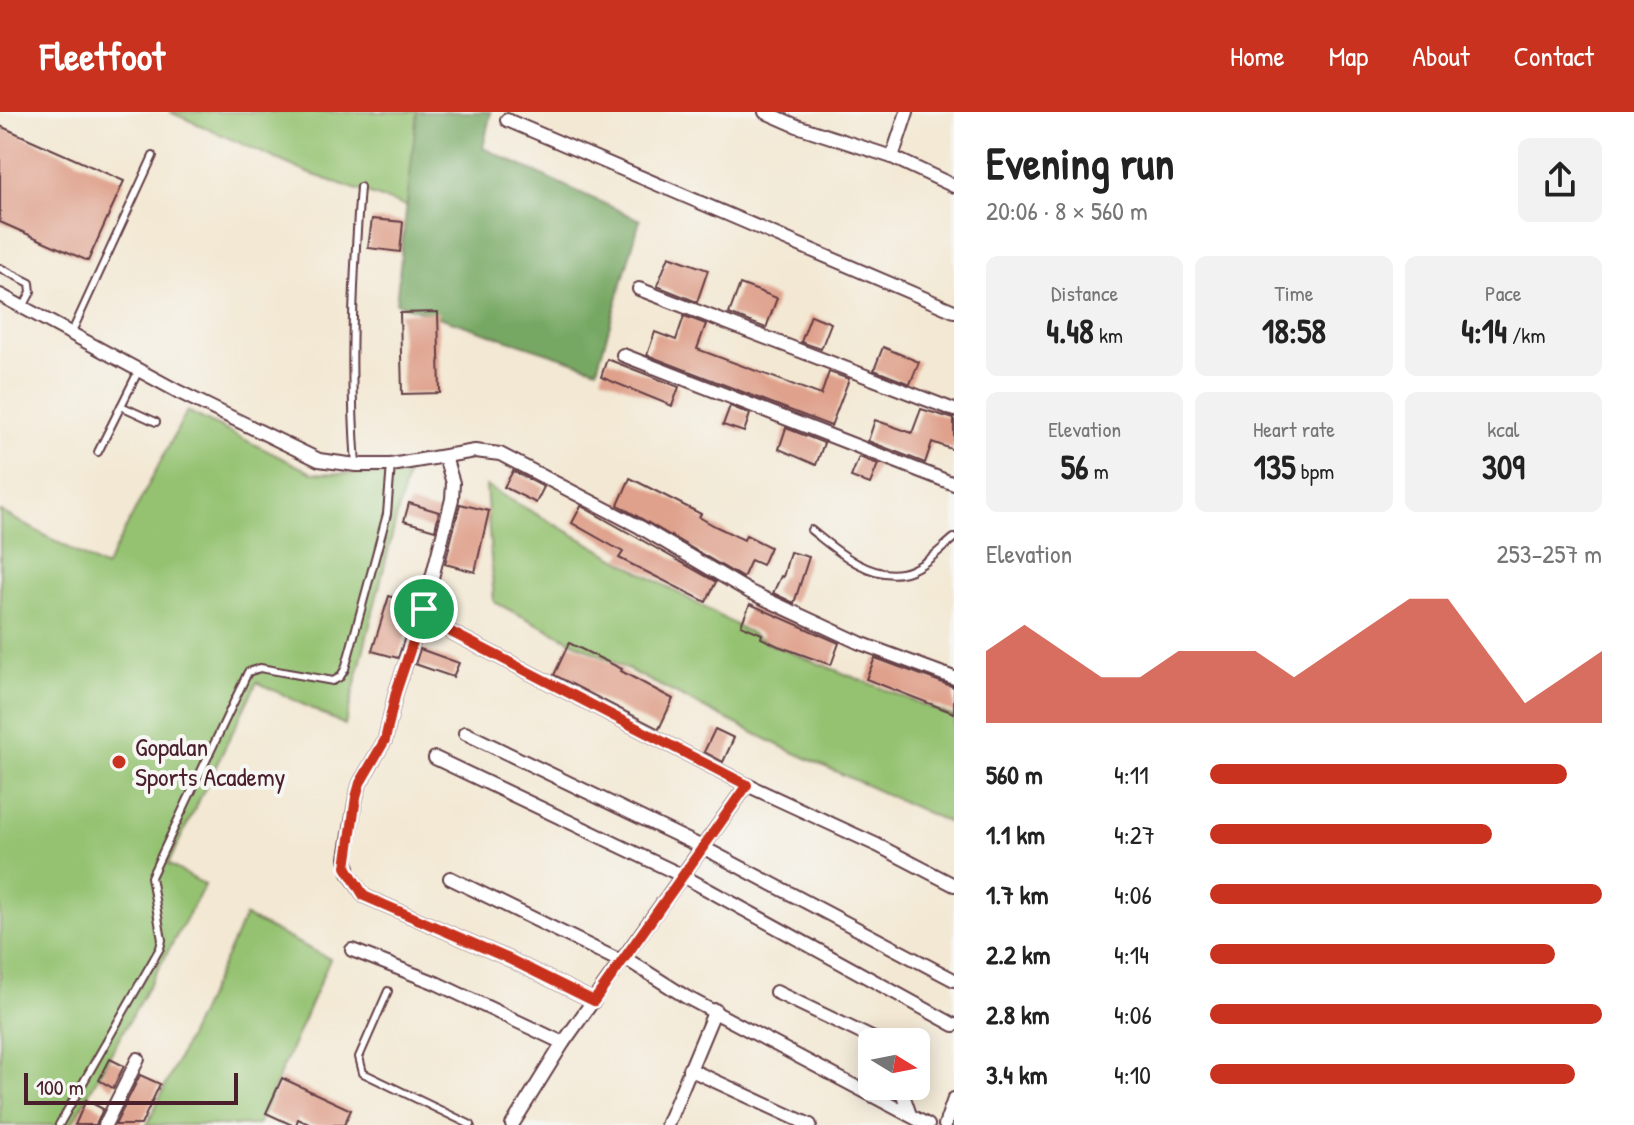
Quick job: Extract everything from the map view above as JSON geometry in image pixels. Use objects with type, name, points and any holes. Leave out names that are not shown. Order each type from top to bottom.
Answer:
[{"type":"street","points":[[765,112],[797,126],[892,157],[954,186]]},
{"type":"street","points":[[892,157],[907,112]]},
{"type":"street","points":[[507,120],[954,311]]},
{"type":"street","points":[[639,289],[954,410]]},
{"type":"street","points":[[0,295],[139,370],[319,460],[356,465],[391,465],[475,451],[500,454],[640,527],[750,592],[860,643],[954,678]]},
{"type":"street","points":[[623,355],[954,484]]},
{"type":"street","points":[[445,457],[453,483],[452,499],[422,617],[747,785],[877,845],[954,885]]},
{"type":"street","points":[[424,609],[396,692],[385,740],[360,783],[346,867],[364,896],[507,958],[594,1001]]},
{"type":"street","points":[[465,733],[704,848],[954,980]]},
{"type":"street","points":[[435,758],[683,876],[954,1025]]},
{"type":"street","points":[[512,1125],[563,1043],[747,785]]},
{"type":"street","points":[[450,878],[622,959],[661,983],[928,1125]]},
{"type":"street","points":[[352,950],[436,983],[563,1043]]},
{"type":"street","points":[[776,992],[858,1031]]},
{"type":"street","points":[[667,1125],[715,1010]]},
{"type":"street","points":[[105,1125],[138,1059]]},
{"type":"street","points":[[689,1069],[810,1125]]},
{"type":"street","points":[[945,1125],[954,1099]]},
{"type":"street","points":[[905,1100],[910,1115]]},
{"type":"lane","points":[[71,334],[153,156]]},
{"type":"lane","points":[[356,465],[351,406],[352,295],[360,187]]},
{"type":"lane","points":[[0,268],[30,283],[31,292],[23,308]]},
{"type":"lane","points":[[98,452],[139,370]]},
{"type":"lane","points":[[121,406],[156,422]]},
{"type":"lane","points":[[59,1125],[160,948],[162,940],[151,877],[248,672],[260,668],[333,681],[345,669],[387,514],[391,465]]},
{"type":"lane","points":[[811,530],[857,563],[889,574],[903,573],[917,567],[954,538]]},
{"type":"lane","points":[[388,991],[359,1057],[363,1073],[471,1125]]},
{"type":"green space","points":[[170,112],[417,112],[408,207],[308,173]]},
{"type":"green space","points":[[417,112],[491,112],[483,148],[640,220],[597,369],[396,303]]},
{"type":"green space","name":"Gopalan Sports Academy","points":[[187,411],[312,473],[407,475],[345,725],[257,682],[168,864],[205,885],[71,1125],[0,1125],[0,511],[105,568]]},
{"type":"green space","points":[[486,486],[772,645],[954,717],[954,825],[784,748],[494,602]]},
{"type":"green space","points":[[245,916],[330,959],[258,1125],[147,1125]]},
{"type":"building","points":[[0,126],[124,181],[88,261],[0,222]]},
{"type":"building","points":[[372,219],[403,222],[400,252],[368,248]]},
{"type":"building","points":[[669,256],[708,270],[697,302],[657,286]]},
{"type":"building","points":[[740,284],[777,298],[766,328],[729,314]]},
{"type":"building","points":[[438,312],[440,393],[402,394],[400,313]]},
{"type":"building","points":[[811,315],[831,323],[821,349],[801,342]]},
{"type":"building","points":[[684,316],[706,324],[697,349],[821,395],[829,372],[849,379],[831,426],[647,355],[655,332],[676,340]]},
{"type":"building","points":[[883,347],[919,362],[910,384],[874,370]]},
{"type":"building","points":[[607,359],[679,387],[672,406],[601,377]]},
{"type":"building","points":[[730,406],[750,414],[744,432],[723,425]]},
{"type":"building","points":[[921,409],[954,419],[954,450],[932,442],[925,463],[868,441],[875,420],[912,433]]},
{"type":"building","points":[[786,428],[824,443],[816,465],[779,449]]},
{"type":"building","points":[[859,457],[878,464],[870,484],[851,477]]},
{"type":"building","points":[[513,471],[544,487],[536,503],[504,487]]},
{"type":"building","points":[[630,478],[701,514],[699,517],[715,526],[744,540],[746,535],[770,547],[762,565],[751,560],[743,578],[618,505]]},
{"type":"building","points":[[409,503],[439,512],[435,530],[404,521]]},
{"type":"building","points":[[460,504],[489,511],[475,572],[445,564]]},
{"type":"building","points":[[581,506],[716,582],[706,602],[619,558],[623,552],[572,523]]},
{"type":"building","points":[[790,552],[809,557],[794,603],[773,593],[783,577]]},
{"type":"building","points":[[389,596],[416,604],[398,658],[372,651]]},
{"type":"building","points":[[750,604],[839,643],[831,665],[778,646],[761,638],[762,634],[741,625]]},
{"type":"building","points":[[569,643],[673,699],[659,729],[554,675]]},
{"type":"building","points":[[420,649],[459,663],[453,677],[415,664]]},
{"type":"building","points":[[875,658],[954,687],[954,713],[866,679]]},
{"type":"building","points":[[715,729],[734,738],[723,762],[704,752]]},
{"type":"building","points":[[110,1059],[124,1066],[113,1088],[99,1080]]},
{"type":"building","points":[[140,1075],[160,1084],[141,1125],[115,1125]]},
{"type":"building","points":[[282,1078],[351,1110],[344,1125],[311,1125],[298,1119],[296,1125],[292,1125],[266,1113]]},
{"type":"building","points":[[86,1100],[103,1109],[96,1125],[75,1125]]},
{"type":"place","name":"Gopalan Sports Academy","points":[[119,762]]},
{"type":"route","points":[[424,609],[422,617],[747,785],[594,1001],[507,958],[364,896],[346,867],[353,808],[360,783],[385,740],[396,692],[424,609]]}]
